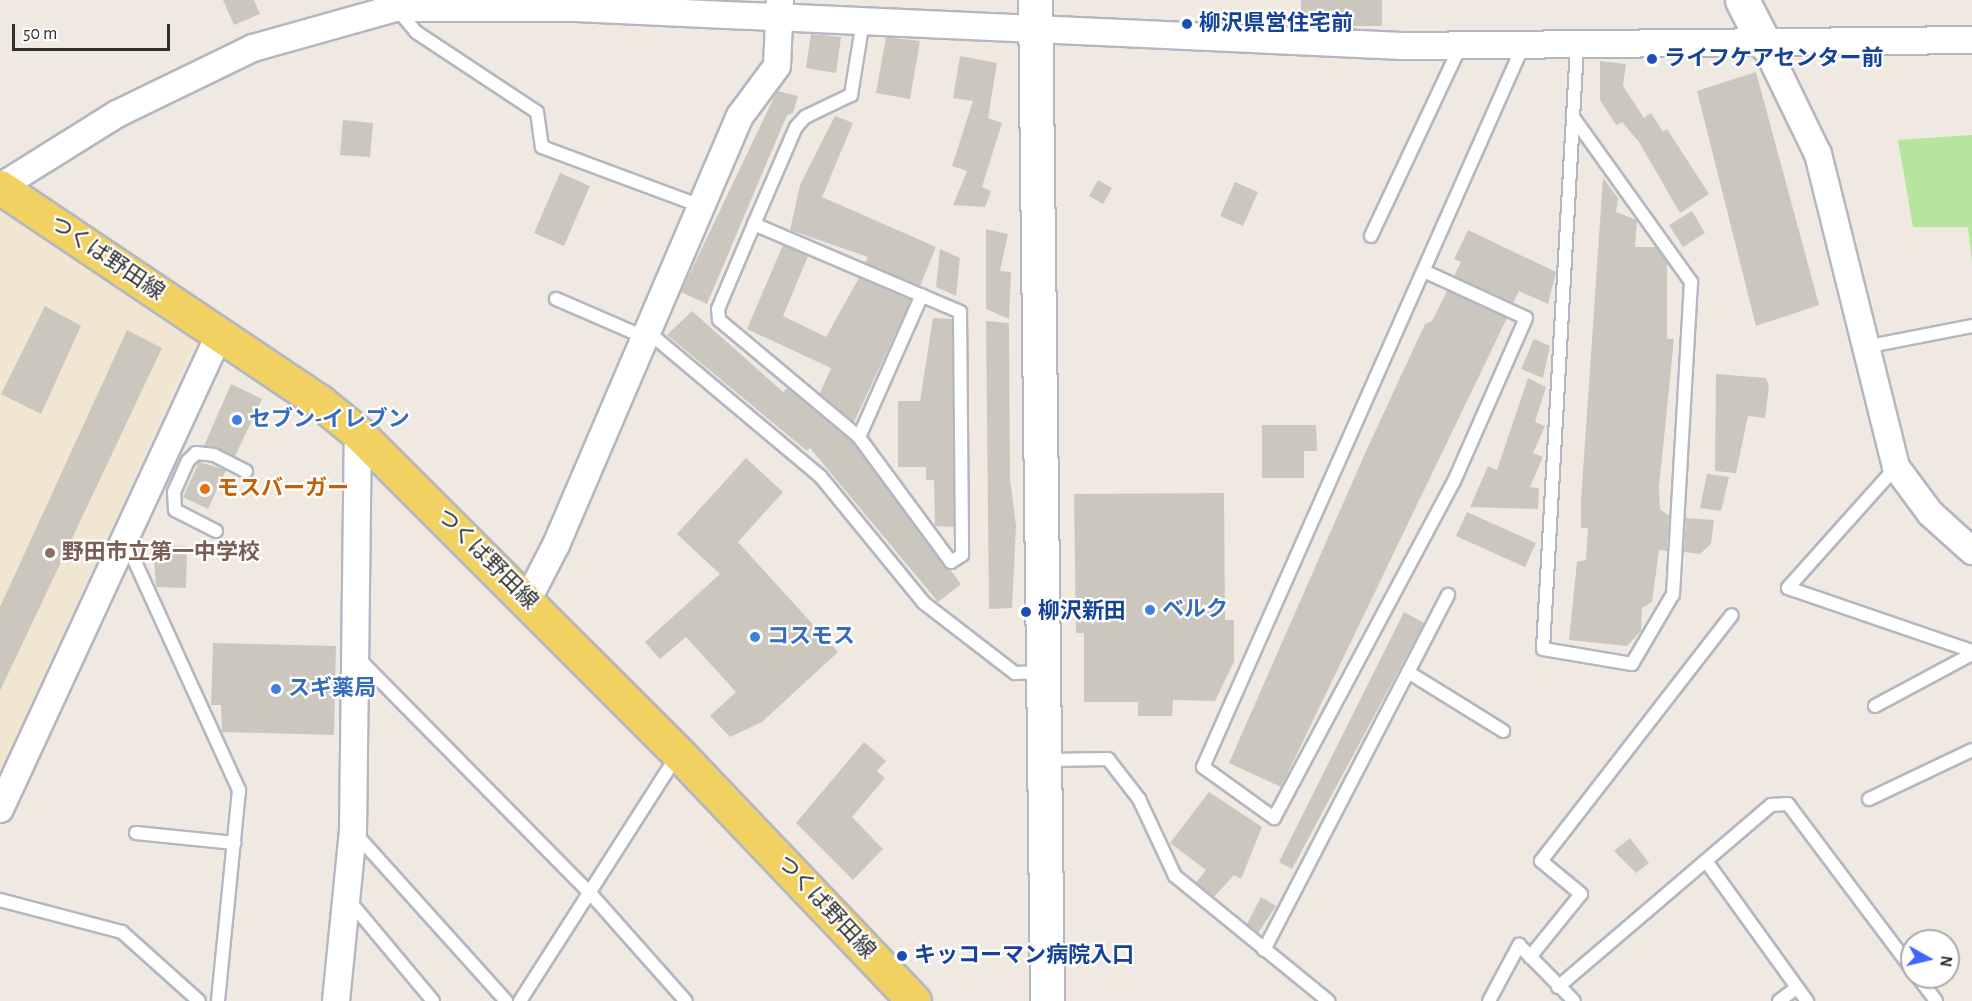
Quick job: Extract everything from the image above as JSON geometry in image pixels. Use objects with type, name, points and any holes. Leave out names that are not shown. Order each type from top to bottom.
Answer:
[{"type":"main road","name":"つくば野田線","points":[[0,187],[220,333],[358,433],[528,599],[845,923],[903,997]]},
{"type":"street","points":[[1742,0],[1818,154],[1896,468],[1930,513],[1972,551]]},
{"type":"street","points":[[0,187],[117,114],[254,48],[395,8],[434,2],[780,9],[863,21],[1035,15],[1460,47],[1972,40]]},
{"type":"street","points":[[528,599],[740,116],[777,66],[780,9]]},
{"type":"street","points":[[1035,15],[1047,1001]]},
{"type":"street","points":[[0,809],[220,333]]},
{"type":"street","points":[[339,999],[353,831],[358,433]]},
{"type":"lane","points":[[395,8],[416,32],[537,112],[542,147],[701,206]]},
{"type":"lane","points":[[754,224],[960,312],[962,555],[951,562],[859,438],[719,320],[718,309],[754,224],[796,127],[805,117],[851,95],[863,21]]},
{"type":"lane","points":[[1573,117],[1691,282],[1673,594],[1632,664],[1543,649],[1577,45]]},
{"type":"lane","points":[[1426,272],[1526,318],[1454,481],[1274,818],[1203,767],[1426,272],[1523,46]]},
{"type":"lane","points":[[1371,236],[1460,47]]},
{"type":"lane","points":[[859,438],[922,295]]},
{"type":"lane","points":[[556,298],[646,334],[820,476],[924,603],[1016,673],[1044,672]]},
{"type":"lane","points":[[1865,347],[1972,326]]},
{"type":"lane","points":[[216,531],[175,510],[174,492],[188,461],[196,453],[214,454],[246,471]]},
{"type":"lane","points":[[1896,468],[1788,588],[1972,652]]},
{"type":"lane","points":[[124,540],[239,790],[218,1001]]},
{"type":"lane","points":[[1264,950],[1448,596]]},
{"type":"lane","points":[[1530,957],[1581,894],[1541,861],[1732,615]]},
{"type":"lane","points":[[1875,706],[1972,652]]},
{"type":"lane","points":[[354,654],[590,893],[686,1001]]},
{"type":"lane","points":[[1408,672],[1503,731]]},
{"type":"lane","points":[[1869,799],[1972,750]]},
{"type":"lane","points":[[520,1001],[678,753]]},
{"type":"lane","points":[[1043,760],[1108,759],[1139,799],[1175,876],[1328,1001]]},
{"type":"lane","points":[[1558,987],[1771,805],[1788,804],[1900,953]]},
{"type":"lane","points":[[353,831],[506,1001]]},
{"type":"lane","points":[[136,832],[234,843]]},
{"type":"lane","points":[[1706,861],[1806,1001]]},
{"type":"lane","points":[[346,897],[433,1001]]},
{"type":"lane","points":[[0,900],[122,932],[199,1001]]},
{"type":"lane","points":[[1489,1001],[1519,945],[1574,1001]]},
{"type":"lane","points":[[1779,1001],[1796,988]]},
{"type":"shaded area","name":"野田市立第一中学校","points":[[0,200],[200,333],[0,773]]},
{"type":"green space","points":[[1972,135],[1972,262],[1968,227],[1913,227],[1898,140]]},
{"type":"building","points":[[223,0],[254,0],[260,14],[234,25]]},
{"type":"building","points":[[1301,0],[1382,0],[1382,26],[1309,26],[1309,16],[1301,16]]},
{"type":"building","points":[[811,34],[841,37],[836,73],[806,68]]},
{"type":"building","points":[[886,37],[920,41],[910,99],[876,93]]},
{"type":"building","points":[[960,56],[997,63],[988,118],[1002,123],[982,187],[991,191],[985,207],[953,205],[967,171],[952,166],[973,101],[953,98]]},
{"type":"building","points":[[1600,61],[1626,64],[1623,86],[1644,118],[1651,113],[1663,132],[1667,129],[1709,194],[1680,213],[1639,142],[1622,122],[1616,125],[1600,100]]},
{"type":"building","points":[[1756,72],[1819,305],[1756,326],[1697,91]]},
{"type":"building","points":[[777,91],[798,96],[793,113],[787,115],[707,304],[681,292]]},
{"type":"building","points":[[835,116],[853,123],[822,197],[936,247],[920,286],[865,263],[868,257],[790,230],[800,185]]},
{"type":"building","points":[[343,120],[373,123],[370,157],[340,155]]},
{"type":"building","points":[[560,173],[590,186],[564,246],[534,233]]},
{"type":"building","points":[[1603,178],[1618,198],[1616,212],[1637,220],[1635,247],[1656,247],[1667,262],[1667,339],[1674,339],[1659,487],[1660,509],[1669,516],[1667,551],[1659,550],[1652,602],[1642,608],[1641,631],[1627,646],[1569,640],[1577,562],[1586,560],[1588,528],[1581,528],[1581,501]]},
{"type":"building","points":[[1098,180],[1112,188],[1103,204],[1089,196]]},
{"type":"building","points":[[1235,182],[1258,192],[1243,226],[1220,216]]},
{"type":"building","points":[[1692,211],[1705,233],[1683,247],[1669,225]]},
{"type":"building","points":[[986,229],[1008,234],[1000,271],[1011,272],[1009,319],[986,309]]},
{"type":"building","points":[[1468,230],[1556,272],[1548,304],[1519,291],[1513,303],[1454,276],[1461,262],[1454,259]]},
{"type":"building","points":[[783,245],[808,256],[783,316],[826,337],[859,278],[911,300],[854,422],[820,393],[831,368],[747,329]]},
{"type":"building","points":[[940,249],[960,258],[956,296],[936,287]]},
{"type":"building","points":[[1447,291],[1507,318],[1281,787],[1229,763],[1367,449],[1425,324],[1432,321]]},
{"type":"building","points":[[45,306],[81,326],[41,414],[1,394]]},
{"type":"building","points":[[692,311],[783,392],[787,388],[853,443],[961,584],[938,602],[810,448],[807,451],[667,335]]},
{"type":"building","points":[[933,318],[952,319],[954,527],[935,526],[934,480],[926,480],[926,467],[898,467],[898,401],[920,401]]},
{"type":"building","points":[[986,321],[1009,323],[1010,478],[1016,526],[1012,608],[989,609]]},
{"type":"building","points":[[127,330],[162,348],[0,691],[0,607]]},
{"type":"building","points":[[1534,339],[1550,346],[1543,378],[1521,369]]},
{"type":"building","points":[[1716,374],[1766,378],[1769,386],[1765,418],[1748,416],[1736,473],[1715,471]]},
{"type":"building","points":[[1528,378],[1546,387],[1535,422],[1545,426],[1533,453],[1543,457],[1530,487],[1539,488],[1538,509],[1470,507],[1488,466],[1497,470]]},
{"type":"building","points":[[231,384],[262,399],[235,456],[204,446]]},
{"type":"building","points":[[1262,425],[1316,425],[1317,451],[1304,451],[1304,478],[1262,478]]},
{"type":"building","points":[[746,458],[783,492],[738,542],[838,652],[762,722],[730,737],[710,716],[736,692],[686,637],[660,659],[645,642],[720,574],[677,534]]},
{"type":"building","points":[[199,462],[226,470],[208,509],[183,497]]},
{"type":"building","points":[[1707,474],[1729,477],[1721,511],[1700,508]]},
{"type":"building","name":"ベルク","points":[[1224,493],[1225,620],[1234,620],[1234,662],[1215,701],[1173,700],[1172,716],[1138,716],[1138,702],[1084,702],[1084,633],[1076,633],[1074,494]]},
{"type":"building","points":[[1467,512],[1536,543],[1525,567],[1456,536]]},
{"type":"building","points":[[1686,518],[1714,520],[1711,544],[1700,554],[1684,552]]},
{"type":"building","points":[[153,545],[187,546],[186,588],[156,587]]},
{"type":"building","points":[[1404,612],[1424,623],[1292,869],[1279,862]]},
{"type":"building","points":[[213,643],[336,646],[334,735],[222,732],[221,705],[211,705]]},
{"type":"building","points":[[864,742],[886,761],[877,771],[885,778],[852,817],[883,849],[853,880],[796,823]]},
{"type":"building","points":[[1209,792],[1262,827],[1241,879],[1234,875],[1214,897],[1196,883],[1206,870],[1170,843]]},
{"type":"building","points":[[1630,838],[1649,863],[1636,873],[1614,851]]},
{"type":"building","points":[[1261,897],[1276,906],[1258,933],[1247,924]]},
{"type":"place","name":"柳沢県営住宅前","points":[[1187,24]]},
{"type":"place","name":"ライフケアセンター前","points":[[1652,59]]},
{"type":"place","name":"セブン-イレブン","points":[[237,420]]},
{"type":"place","name":"モスバーガー","points":[[205,489]]},
{"type":"place","name":"野田市立第一中学校","points":[[50,553]]},
{"type":"place","name":"ベルク","points":[[1150,610]]},
{"type":"place","name":"柳沢新田","points":[[1026,612]]},
{"type":"place","name":"コスモス","points":[[755,637]]},
{"type":"place","name":"スギ薬局","points":[[276,689]]},
{"type":"place","name":"キッコーマン病院入口","points":[[902,956]]}]
